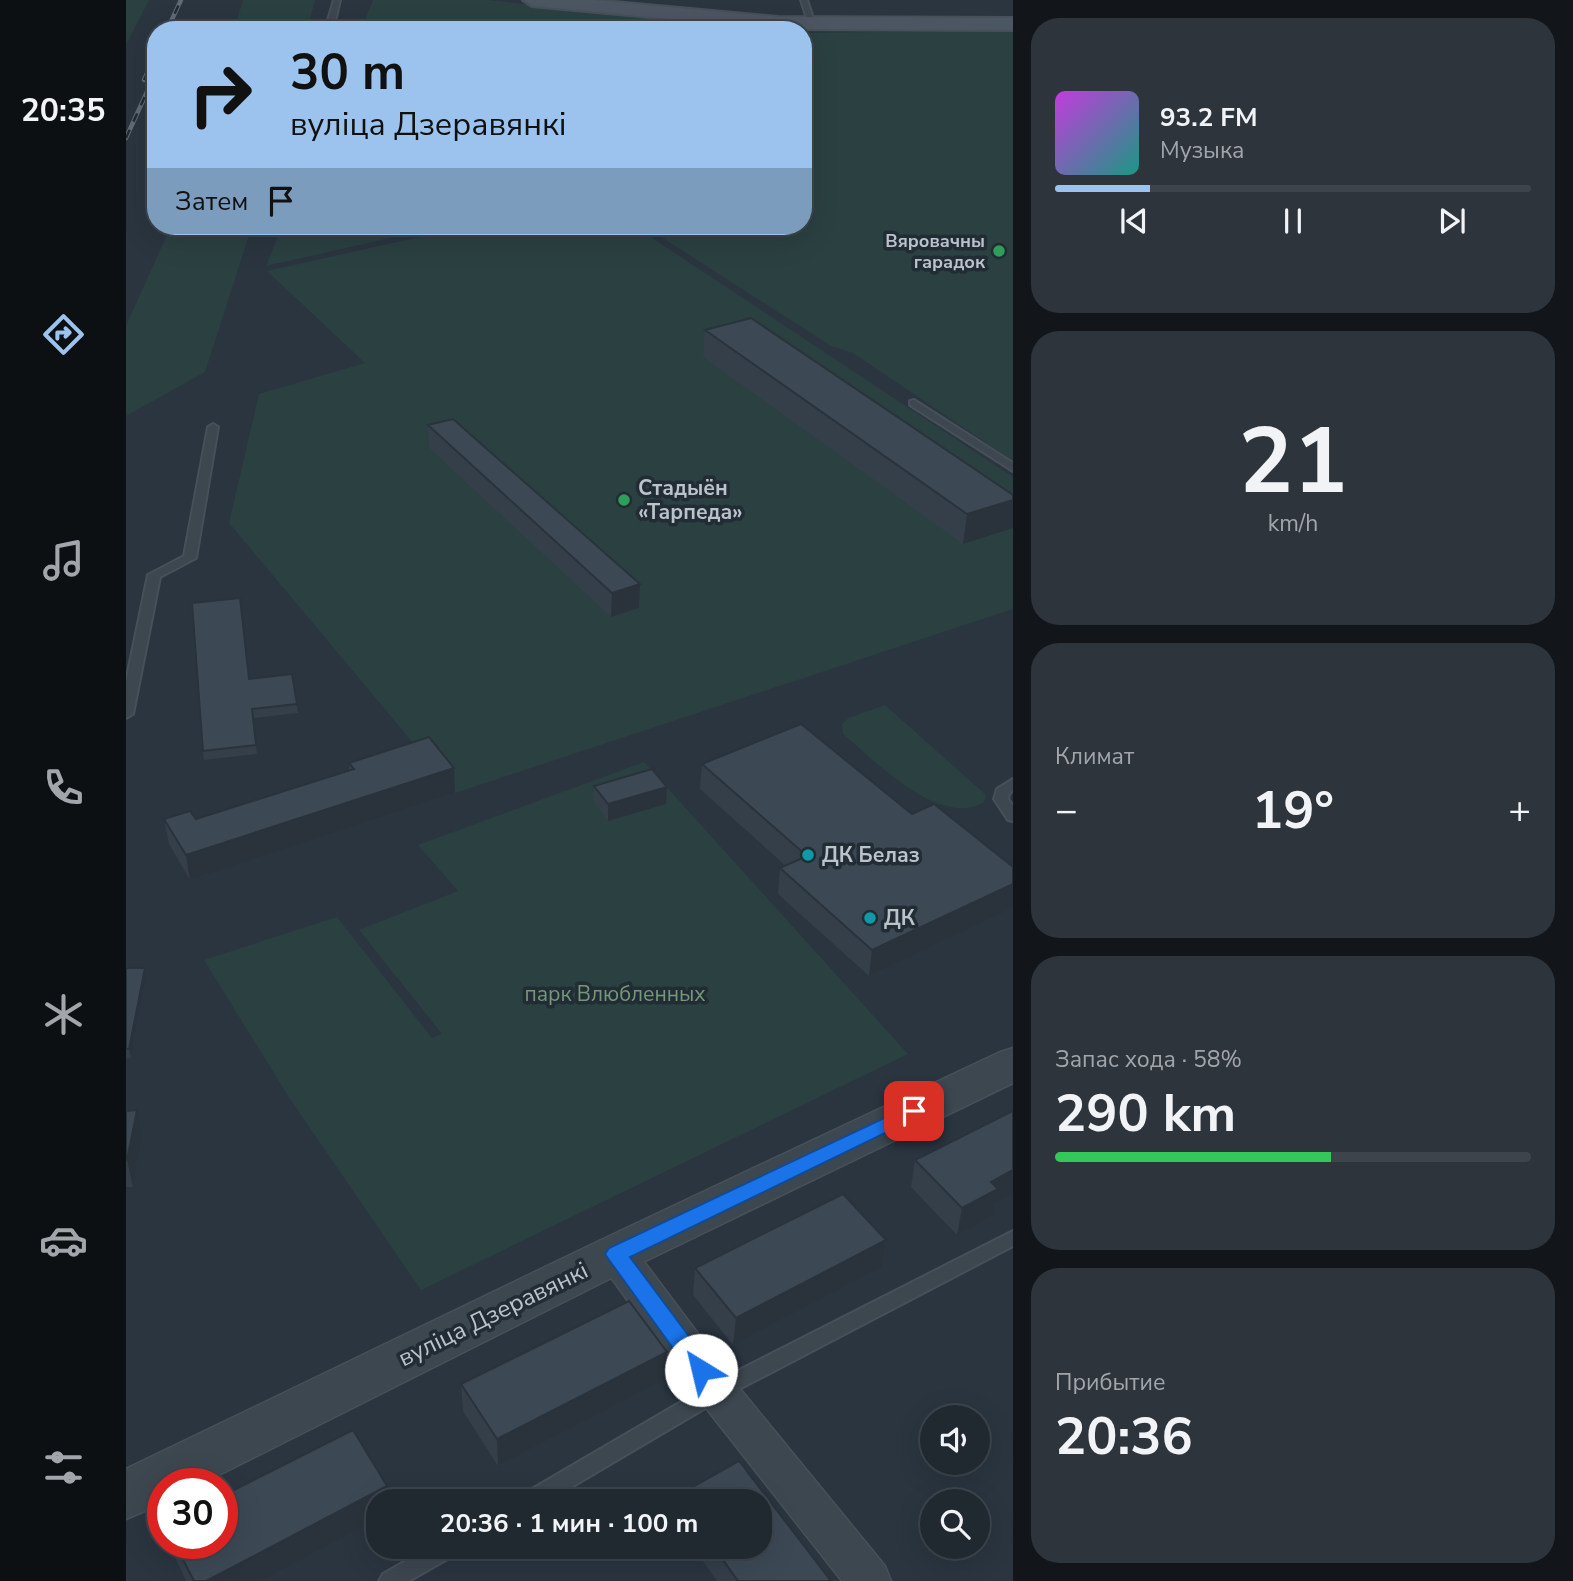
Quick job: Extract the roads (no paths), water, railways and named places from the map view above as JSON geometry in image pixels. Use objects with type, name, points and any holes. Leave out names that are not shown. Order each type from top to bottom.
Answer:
[{"type":"main road","points":[[532,0],[768,21]]},
{"type":"main road","points":[[813,25],[1013,24]]},
{"type":"street","name":"вуліца Дзеравянкі","points":[[126,1495],[616,1254],[1013,1064]]},
{"type":"street","points":[[616,1254],[717,1391],[869,1581]]},
{"type":"lane","points":[[331,21],[337,0]]},
{"type":"lane","points":[[804,0],[812,21]]},
{"type":"lane","points":[[914,403],[1013,468]]},
{"type":"lane","points":[[126,714],[154,575],[190,558],[213,427]]},
{"type":"lane","points":[[1013,783],[1002,792],[1001,799],[1013,817]]},
{"type":"lane","points":[[549,1489],[717,1391],[1013,1238]]},
{"type":"lane","points":[[390,1581],[428,1559]]},
{"type":"railway","points":[[171,21],[181,0]]},
{"type":"railway","points":[[144,80],[147,74]]},
{"type":"railway","points":[[126,138],[147,92]]},
{"type":"place","name":"Вяровачны гарадок","points":[[999,251]]},
{"type":"place","name":"Стадыён «Тарпеда»","points":[[624,500]]},
{"type":"place","name":"ДК Белаз","points":[[808,855]]},
{"type":"place","name":"ДК","points":[[870,918]]},
{"type":"park label","name":"парк Влюбленных","points":[[615,994]]}]
